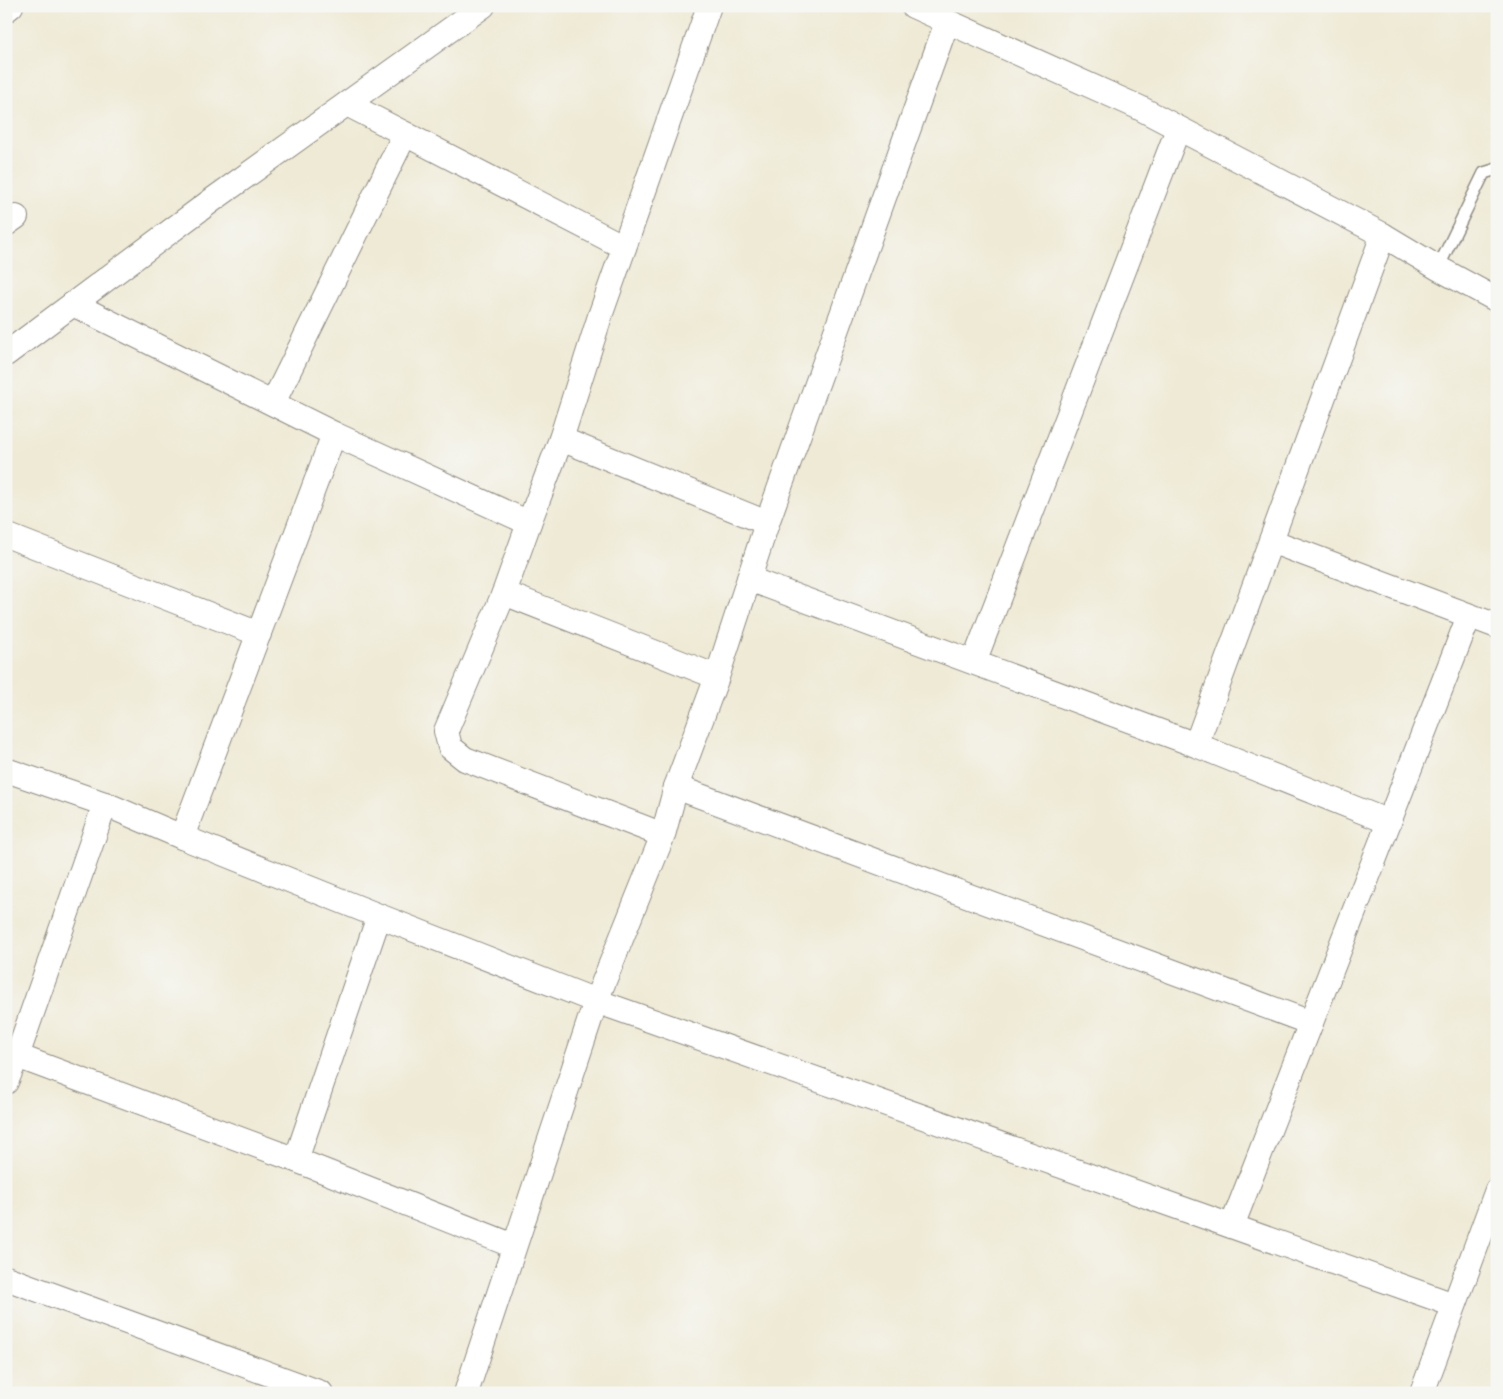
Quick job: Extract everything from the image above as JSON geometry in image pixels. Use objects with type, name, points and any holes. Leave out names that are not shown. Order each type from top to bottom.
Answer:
[{"type":"street","points":[[6,10],[11,6]]},
{"type":"street","points":[[6,354],[211,201],[483,6]]},
{"type":"street","points":[[663,835],[465,760],[450,747],[446,731],[504,593],[528,523],[561,439],[600,316],[710,6]]},
{"type":"street","points":[[913,6],[1138,107],[1384,235],[1438,268],[1497,300]]},
{"type":"street","points":[[466,1393],[596,1001],[663,835],[676,787],[716,677],[766,523],[947,22]]},
{"type":"street","points":[[347,104],[624,247]]},
{"type":"street","points":[[974,662],[1178,128]]},
{"type":"street","points":[[273,403],[405,134]]},
{"type":"street","points":[[1196,745],[1384,235]]},
{"type":"street","points":[[73,304],[334,434],[528,523]]},
{"type":"street","points":[[182,837],[334,434]]},
{"type":"street","points":[[561,439],[766,523]]},
{"type":"street","points":[[6,535],[259,634]]},
{"type":"street","points":[[1271,541],[1497,626]]},
{"type":"street","points":[[749,579],[1196,745],[1389,822]]},
{"type":"street","points":[[504,593],[716,677]]},
{"type":"street","points":[[1232,1226],[1469,616]]},
{"type":"street","points":[[6,770],[104,804],[379,916],[596,1001],[1454,1305]]},
{"type":"street","points":[[676,787],[1311,1023]]},
{"type":"street","points":[[6,1082],[17,1056],[104,804]]},
{"type":"street","points":[[296,1160],[379,916]]},
{"type":"street","points":[[17,1056],[296,1160],[514,1246]]},
{"type":"street","points":[[1422,1393],[1497,1190]]},
{"type":"street","points":[[6,1278],[321,1393]]},
{"type":"lane","points":[[1438,268],[1484,173],[1497,169]]}]
